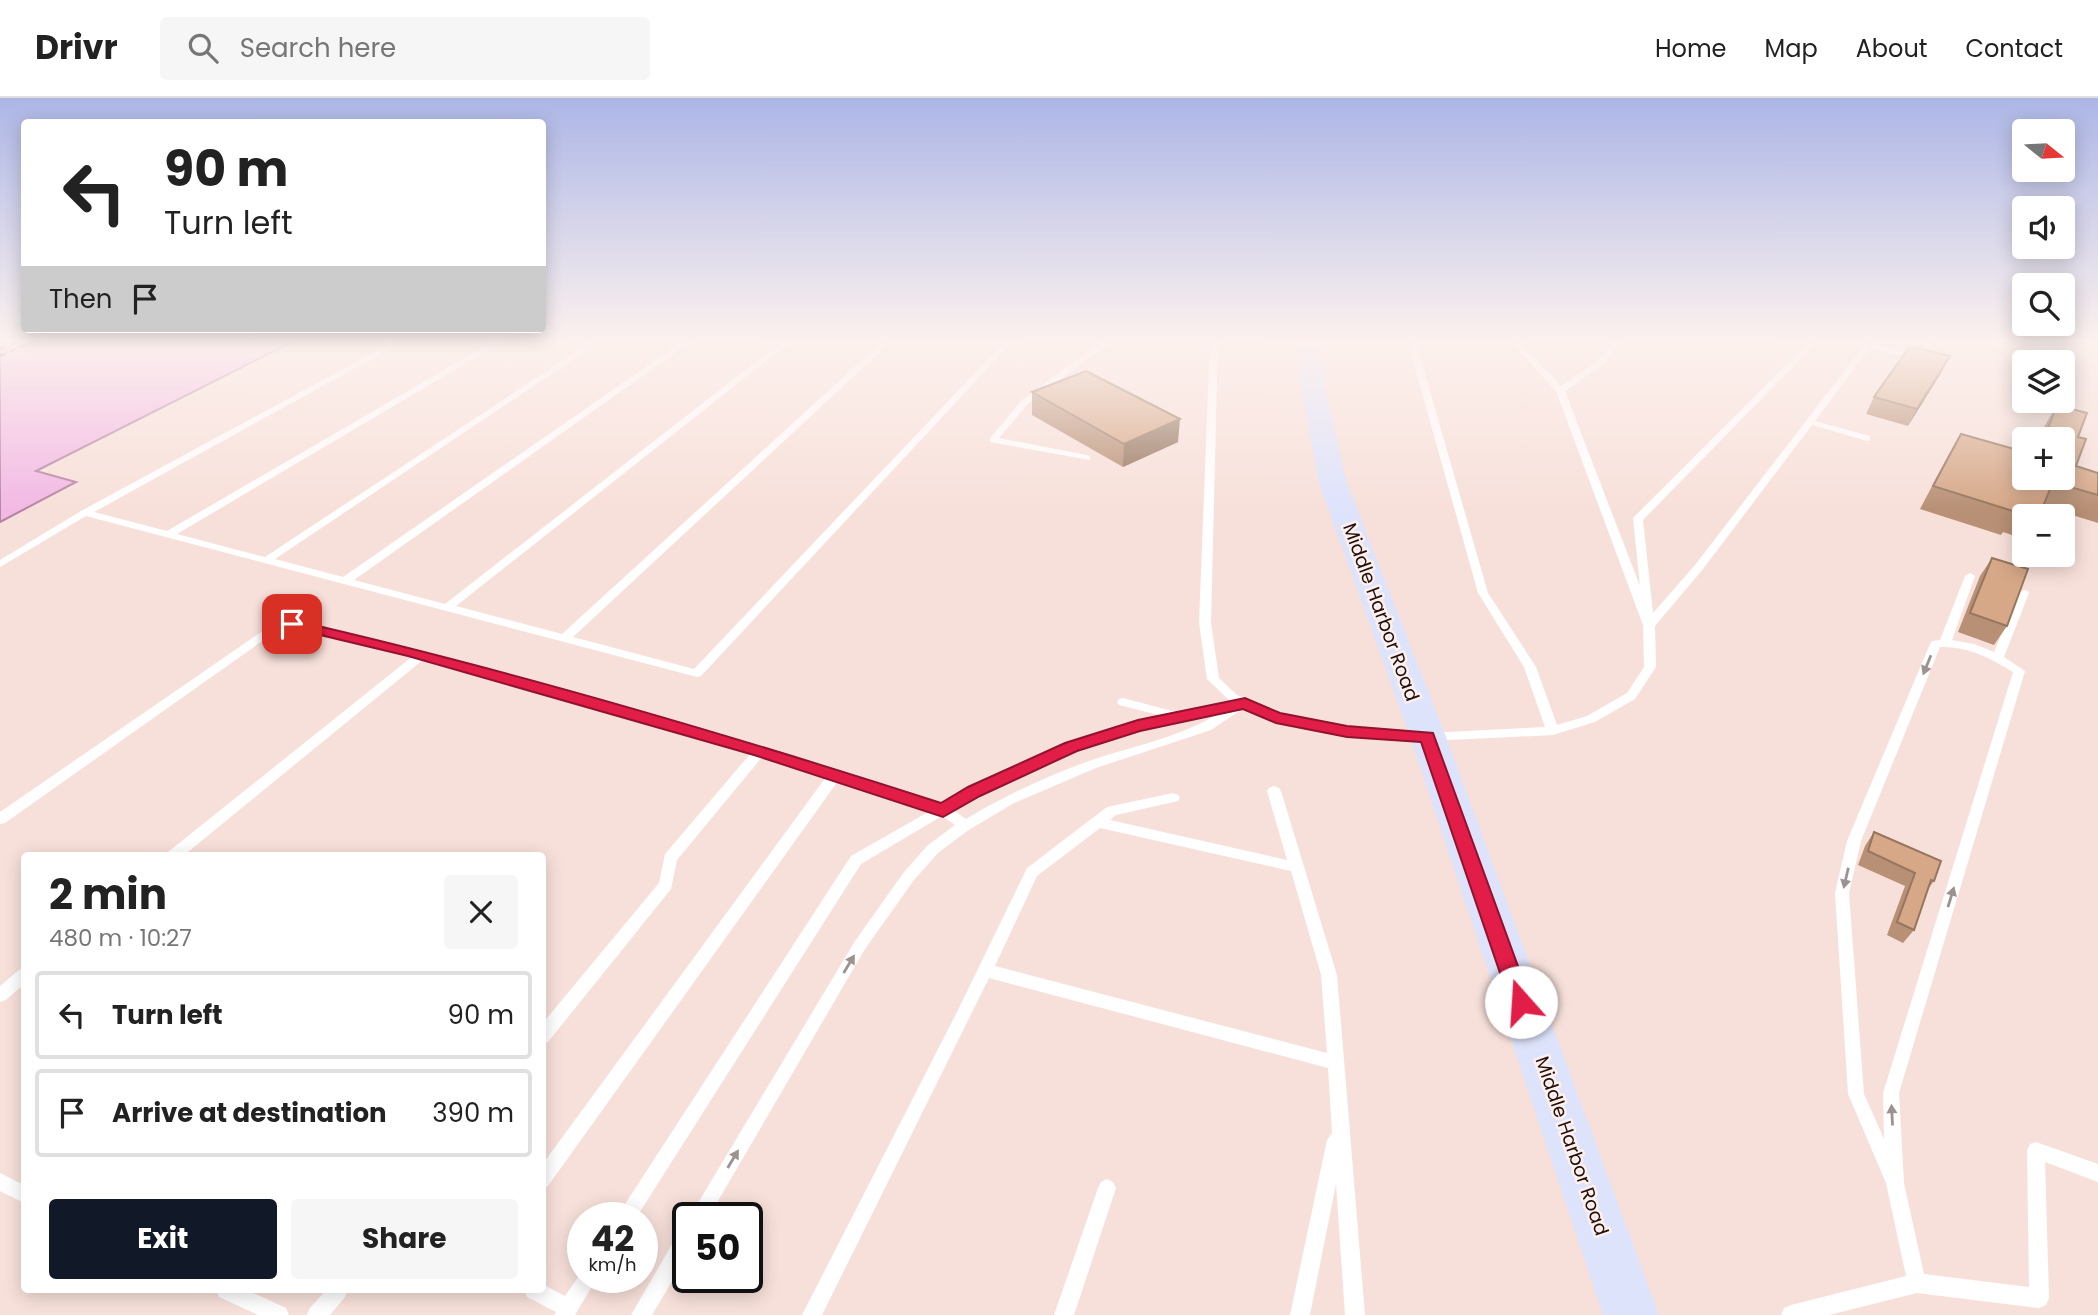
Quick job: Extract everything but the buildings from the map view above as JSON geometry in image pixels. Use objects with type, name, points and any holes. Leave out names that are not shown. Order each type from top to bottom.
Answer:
[{"type":"main road","name":"Middle Harbor Road","points":[[1314,396],[1333,483],[1428,737],[1631,1315]]},
{"type":"lane","points":[[0,564],[85,513],[300,396]]},
{"type":"lane","points":[[168,535],[406,396]]},
{"type":"lane","points":[[267,561],[515,396]]},
{"type":"lane","points":[[345,581],[610,396]]},
{"type":"lane","points":[[447,608],[718,396]]},
{"type":"lane","points":[[564,639],[828,396]]},
{"type":"lane","points":[[85,513],[697,673],[958,396]]},
{"type":"lane","points":[[1033,396],[993,440],[1087,458]]},
{"type":"lane","points":[[1212,396],[1205,623],[1213,679],[1233,698],[1276,718],[1347,731],[1428,737],[1553,731],[1591,719],[1631,696],[1650,667],[1649,625],[1638,519],[1759,396]]},
{"type":"lane","points":[[1427,396],[1483,593],[1530,667],[1553,731]]},
{"type":"lane","points":[[1562,396],[1649,625]]},
{"type":"lane","points":[[1649,625],[1699,567],[1829,396]]},
{"type":"lane","points":[[1809,422],[1867,438]]},
{"type":"lane","points":[[1945,643],[1970,576]]},
{"type":"lane","points":[[1998,657],[2024,593]]},
{"type":"lane","points":[[0,819],[271,630],[292,624],[422,655],[760,751],[943,810],[965,825]]},
{"type":"lane","points":[[1895,1183],[1856,1094],[1842,893],[1854,841],[1936,644],[1957,642],[1998,657],[2019,671],[1891,1093],[1895,1183],[1917,1283]]},
{"type":"lane","points":[[178,852],[422,655]]},
{"type":"lane","points":[[1124,702],[1180,717]]},
{"type":"lane","points":[[635,1202],[856,860],[974,791],[1071,747],[1138,726],[1245,703]]},
{"type":"lane","points":[[707,1202],[860,945],[909,876],[933,849],[965,825],[1009,800],[1064,776],[1207,727],[1245,703]]},
{"type":"lane","points":[[546,1032],[666,885],[670,858],[760,751]]},
{"type":"lane","points":[[546,1174],[835,775]]},
{"type":"lane","points":[[1273,791],[1329,975],[1355,1315]]},
{"type":"lane","points":[[812,1315],[1032,872],[1112,811],[1173,798]]},
{"type":"lane","points":[[1098,822],[1296,867]]},
{"type":"lane","points":[[985,970],[1334,1062]]},
{"type":"lane","points":[[0,995],[21,978]]},
{"type":"lane","points":[[1300,1315],[1339,1124]]},
{"type":"lane","points":[[1791,1315],[1917,1283],[1969,1287],[2005,1296],[2039,1298],[2036,1150],[2098,1173]]},
{"type":"lane","points":[[0,1182],[21,1192]]},
{"type":"lane","points":[[1064,1315],[1107,1188]]},
{"type":"lane","points":[[641,1315],[672,1263]]},
{"type":"lane","points":[[232,1293],[279,1315]]},
{"type":"lane","points":[[317,1315],[335,1293]]},
{"type":"lane","points":[[539,1293],[566,1311],[577,1293]]},
{"type":"shaded area","points":[[0,396],[185,396],[36,471],[76,482],[0,522]]},
{"type":"route","points":[[292,624],[410,652],[760,751],[943,810],[974,791],[1071,747],[1138,726],[1245,703],[1276,718],[1347,731],[1428,737],[1521,1002]]}]
